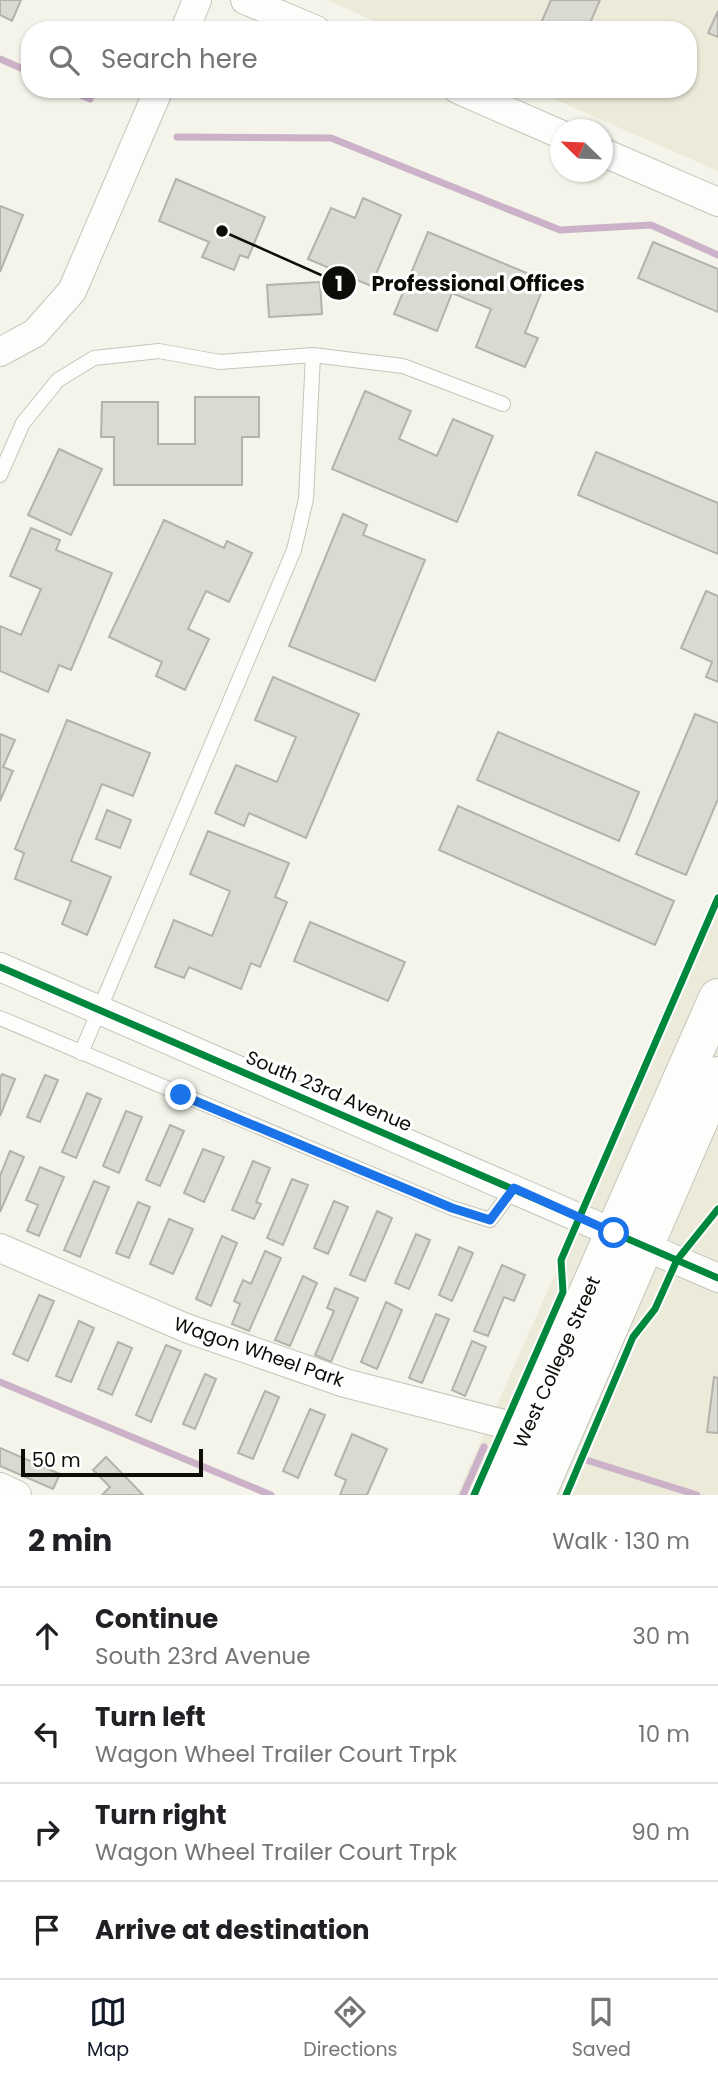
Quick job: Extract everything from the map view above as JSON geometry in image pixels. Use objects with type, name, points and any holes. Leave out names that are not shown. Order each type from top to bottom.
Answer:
[{"type":"main road","name":"West College Street","points":[[536,1495],[718,998]]},
{"type":"main road","name":"West College Street","points":[[499,1495],[527,1430],[718,1076]]},
{"type":"street","points":[[189,21],[197,0]]},
{"type":"street","points":[[245,0],[295,21]]},
{"type":"street","points":[[0,352],[35,332],[57,310],[82,272],[155,98]]},
{"type":"street","points":[[478,98],[550,129]]},
{"type":"street","points":[[613,156],[718,202]]},
{"type":"street","name":"South 23rd Avenue","points":[[0,967],[718,1278]]},
{"type":"street","name":"Wagon Wheel Park","points":[[0,1248],[186,1328],[345,1383],[527,1430]]},
{"type":"street","points":[[0,1487],[17,1495]]},
{"type":"lane","points":[[0,475],[23,423],[58,380],[94,358],[159,351],[220,362],[313,355],[403,366],[503,404]]},
{"type":"lane","points":[[81,1053],[294,550],[306,499],[313,355]]},
{"type":"lane","points":[[0,1018],[452,1208],[490,1220],[514,1188]]},
{"type":"shaded area","points":[[327,0],[718,0],[718,171],[613,125],[613,119],[599,119],[552,98],[697,98],[697,21],[375,21]]},
{"type":"shaded area","points":[[718,907],[718,1495],[457,1495],[464,1479]]},
{"type":"building","points":[[0,0],[21,0],[12,21],[0,15]]},
{"type":"building","points":[[551,0],[600,0],[591,21],[542,21]]},
{"type":"building","points":[[718,11],[718,37],[708,33]]},
{"type":"building","points":[[176,179],[265,217],[248,258],[240,255],[234,270],[202,257],[209,242],[159,221]]},
{"type":"building","points":[[363,198],[401,215],[371,286],[308,259],[331,208],[355,218]]},
{"type":"building","points":[[0,206],[23,215],[0,272]]},
{"type":"building","points":[[428,232],[546,281],[525,333],[538,338],[525,367],[476,347],[491,309],[452,293],[437,331],[394,314]]},
{"type":"building","points":[[653,242],[718,269],[718,312],[638,278]]},
{"type":"building","points":[[320,282],[322,314],[269,317],[267,285]]},
{"type":"building","points":[[365,391],[411,411],[399,439],[437,456],[453,419],[493,436],[457,522],[332,469]]},
{"type":"building","points":[[195,397],[259,397],[259,437],[242,437],[242,485],[114,485],[114,437],[101,437],[102,402],[158,402],[158,444],[195,444]]},
{"type":"building","points":[[59,449],[102,469],[71,535],[28,515]]},
{"type":"building","points":[[596,452],[718,503],[718,554],[578,495]]},
{"type":"building","points":[[343,514],[367,525],[363,535],[425,560],[375,681],[289,646]]},
{"type":"building","points":[[164,520],[224,548],[227,541],[252,553],[229,602],[206,591],[188,629],[209,639],[185,690],[156,676],[162,662],[109,637]]},
{"type":"building","points":[[31,528],[60,540],[56,550],[112,573],[71,670],[59,665],[48,692],[0,671],[0,626],[21,635],[41,589],[10,576]]},
{"type":"building","points":[[706,591],[718,596],[718,682],[706,677],[712,662],[681,648]]},
{"type":"building","points":[[273,677],[359,714],[306,838],[249,813],[244,826],[215,813],[236,765],[277,782],[296,737],[255,720]]},
{"type":"building","points":[[695,714],[718,723],[718,799],[686,875],[636,854]]},
{"type":"building","points":[[67,720],[150,753],[133,796],[102,784],[71,861],[111,877],[87,935],[62,924],[71,901],[15,879],[24,853],[15,849]]},
{"type":"building","points":[[498,732],[639,792],[619,841],[477,780]]},
{"type":"building","points":[[0,734],[15,740],[3,767],[13,771],[0,801]]},
{"type":"building","points":[[458,806],[674,901],[655,945],[439,850]]},
{"type":"building","points":[[107,810],[131,820],[120,848],[96,839]]},
{"type":"building","points":[[208,831],[289,863],[275,897],[287,902],[260,967],[251,963],[241,989],[189,967],[184,978],[155,967],[174,920],[212,936],[230,891],[190,874]]},
{"type":"building","points":[[310,922],[405,962],[388,1001],[294,961]]},
{"type":"building","points":[[2,1074],[15,1079],[0,1116],[0,1078]]},
{"type":"building","points":[[45,1075],[58,1080],[40,1122],[27,1117]]},
{"type":"building","points":[[87,1093],[101,1099],[76,1158],[62,1152]]},
{"type":"building","points":[[126,1111],[142,1117],[119,1173],[103,1166]]},
{"type":"building","points":[[170,1125],[184,1131],[160,1186],[146,1180]]},
{"type":"building","points":[[203,1149],[224,1157],[204,1202],[184,1193]]},
{"type":"building","points":[[10,1151],[24,1157],[0,1212],[0,1176]]},
{"type":"building","points":[[253,1161],[270,1168],[256,1202],[261,1204],[254,1219],[232,1210]]},
{"type":"building","points":[[40,1167],[64,1177],[39,1236],[27,1231],[38,1205],[26,1200]]},
{"type":"building","points":[[292,1179],[308,1185],[283,1245],[267,1238]]},
{"type":"building","points":[[94,1181],[109,1187],[80,1257],[64,1250]]},
{"type":"building","points":[[334,1201],[348,1207],[328,1254],[314,1248]]},
{"type":"building","points":[[138,1202],[150,1207],[129,1258],[116,1253]]},
{"type":"building","points":[[377,1211],[392,1218],[365,1281],[350,1275]]},
{"type":"building","points":[[169,1219],[193,1229],[173,1274],[150,1264]]},
{"type":"building","points":[[416,1234],[430,1240],[409,1289],[395,1283]]},
{"type":"building","points":[[222,1236],[237,1243],[211,1306],[196,1299]]},
{"type":"building","points":[[459,1247],[473,1253],[452,1301],[439,1295]]},
{"type":"building","points":[[265,1251],[281,1258],[249,1331],[232,1324],[240,1304],[234,1301],[243,1280],[251,1284]]},
{"type":"building","points":[[502,1265],[525,1275],[514,1301],[504,1297],[488,1336],[474,1331]]},
{"type":"building","points":[[303,1276],[317,1283],[290,1346],[275,1340]]},
{"type":"building","points":[[335,1288],[358,1298],[331,1362],[315,1355],[334,1311],[327,1308]]},
{"type":"building","points":[[39,1295],[54,1301],[28,1361],[13,1354]]},
{"type":"building","points":[[386,1302],[402,1310],[377,1369],[361,1362]]},
{"type":"building","points":[[436,1314],[449,1319],[422,1383],[409,1378]]},
{"type":"building","points":[[79,1321],[94,1328],[71,1382],[56,1376]]},
{"type":"building","points":[[472,1341],[486,1347],[465,1396],[452,1390]]},
{"type":"building","points":[[118,1342],[132,1348],[112,1395],[98,1389]]},
{"type":"building","points":[[166,1345],[181,1351],[151,1422],[136,1415]]},
{"type":"building","points":[[205,1374],[216,1379],[195,1429],[183,1424]]},
{"type":"building","points":[[714,1377],[718,1378],[718,1433],[707,1432]]},
{"type":"building","points":[[265,1391],[279,1397],[253,1459],[238,1453]]},
{"type":"building","points":[[310,1409],[325,1415],[298,1478],[283,1471]]},
{"type":"building","points":[[352,1434],[387,1449],[367,1495],[340,1495],[346,1480],[335,1475]]},
{"type":"building","points":[[0,1448],[60,1474],[53,1489],[0,1466]]},
{"type":"building","points":[[106,1457],[143,1495],[102,1495],[110,1487],[93,1470]]},
{"type":"waterway","points":[[0,59],[21,68]]},
{"type":"waterway","points":[[177,137],[331,138],[560,230],[651,225],[718,255]]},
{"type":"waterway","points":[[0,1382],[271,1495]]},
{"type":"waterway","points":[[463,1495],[484,1447]]},
{"type":"waterway","points":[[583,1459],[697,1495]]},
{"type":"cycle path","points":[[474,1495],[563,1292],[561,1260],[718,898]]},
{"type":"cycle path","points":[[0,967],[718,1278]]},
{"type":"cycle path","points":[[566,1495],[633,1337],[655,1309],[677,1260],[718,1209]]},
{"type":"place","name":"Professional Offices","points":[[222,231]]},
{"type":"route","points":[[181,1095],[452,1208],[490,1220],[514,1188],[614,1233]]}]
